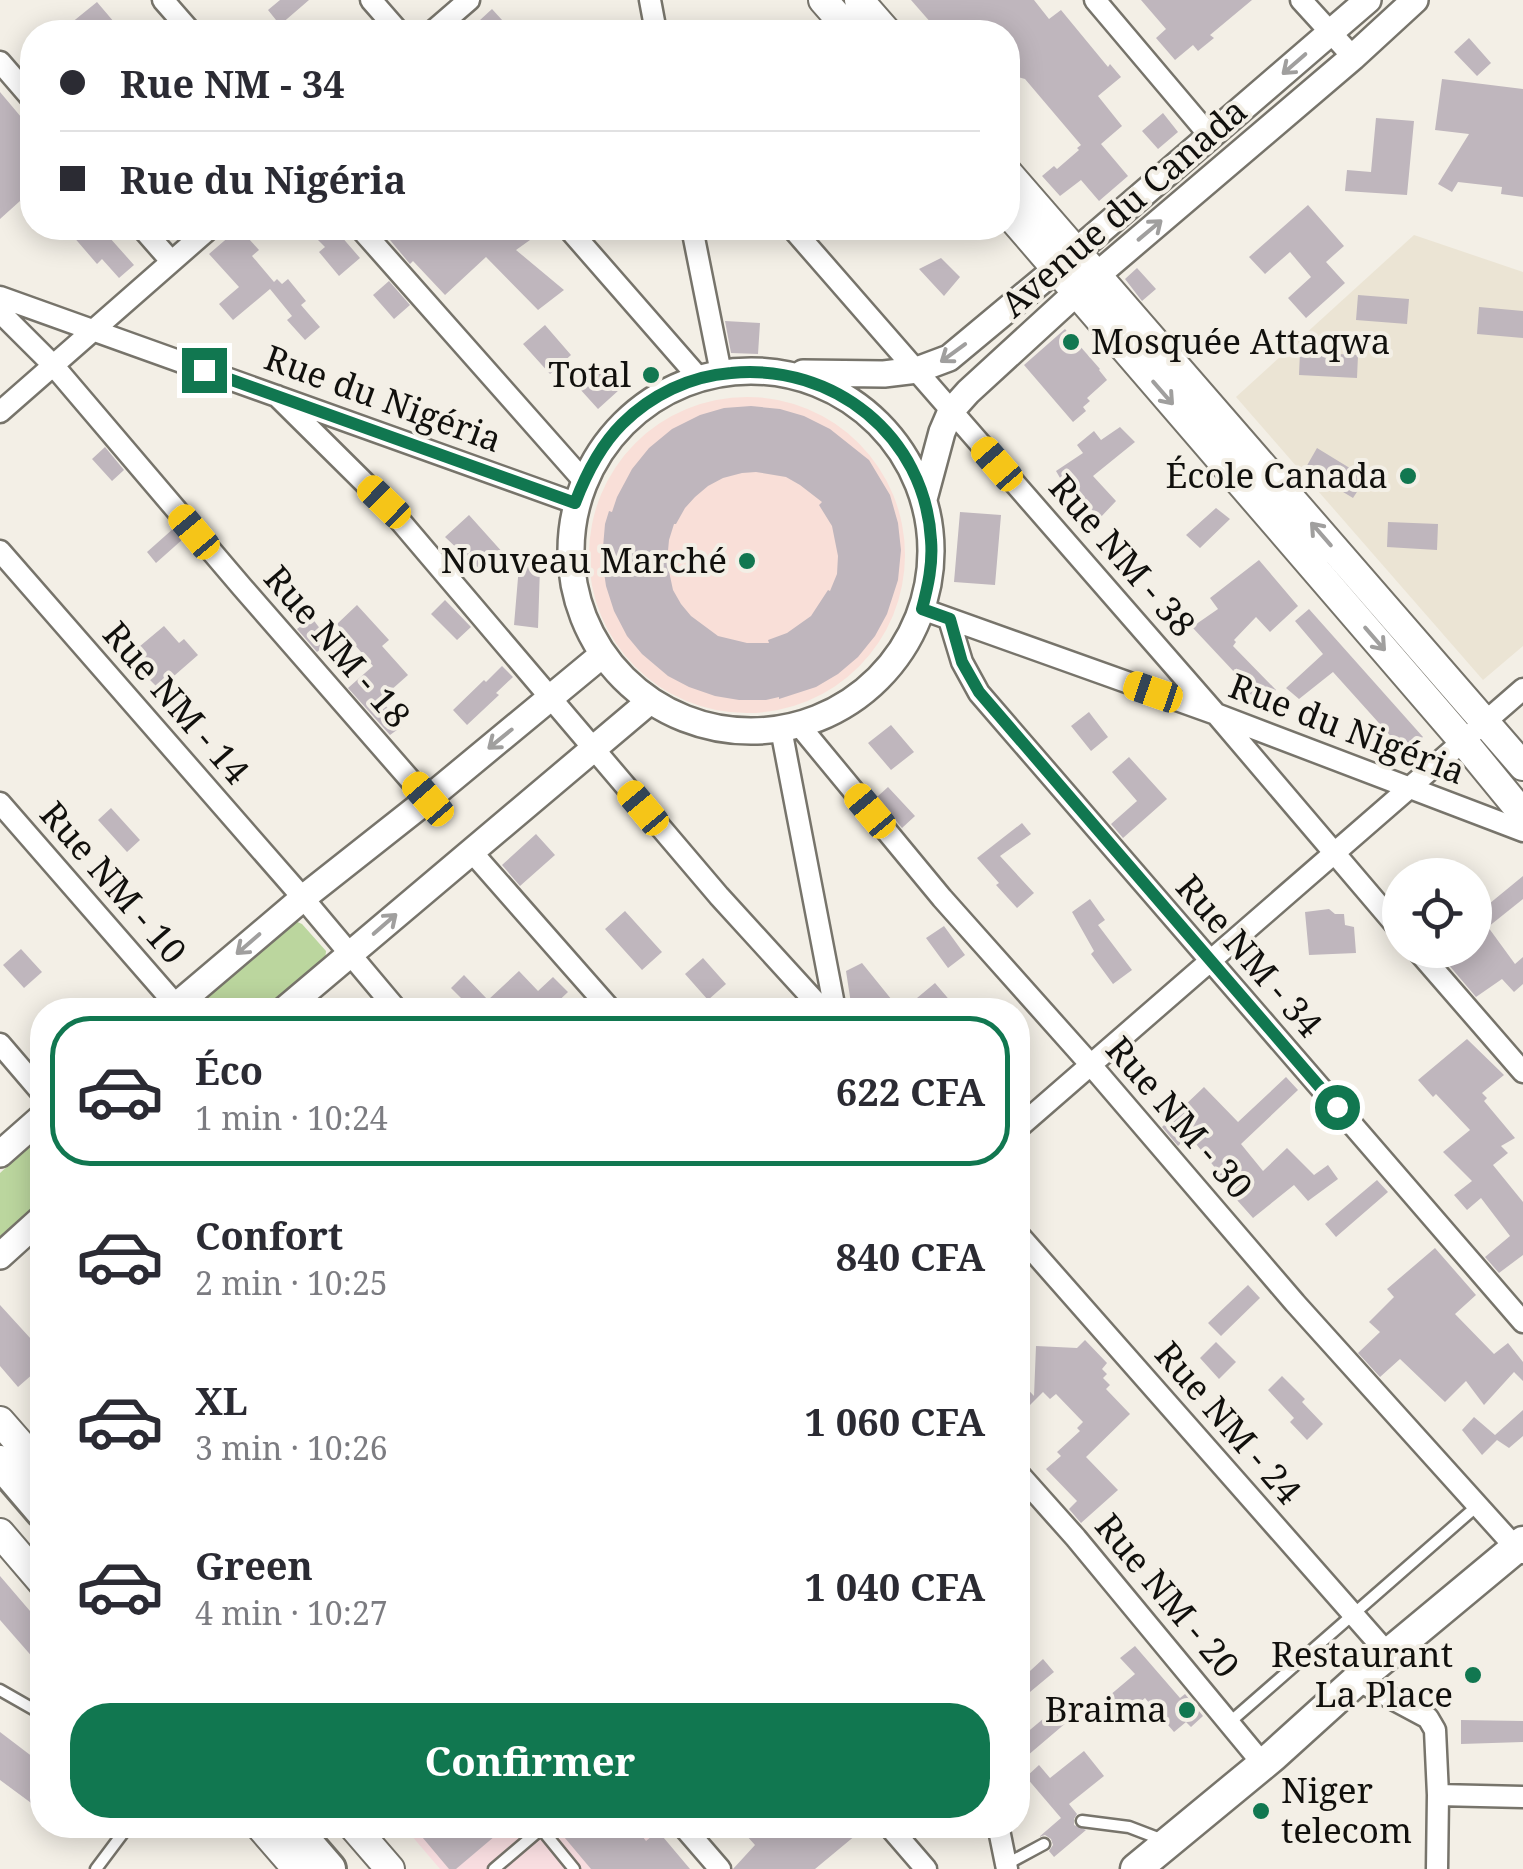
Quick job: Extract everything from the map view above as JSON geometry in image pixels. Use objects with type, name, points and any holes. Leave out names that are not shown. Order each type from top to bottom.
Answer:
[{"type":"highway","points":[[0,1462],[30,1497]]},
{"type":"highway","points":[[0,1490],[30,1525]]},
{"type":"highway","points":[[302,1838],[329,1869]]},
{"type":"highway","points":[[327,1838],[354,1869]]},
{"type":"main road","points":[[823,0],[840,20]]},
{"type":"main road","points":[[859,0],[876,20]]},
{"type":"main road","points":[[1020,192],[1065,260],[1523,814]]},
{"type":"main road","points":[[1020,223],[1065,260]]},
{"type":"main road","points":[[1086,285],[1523,766]]},
{"type":"main road","points":[[0,1420],[30,1455]]},
{"type":"main road","points":[[0,1534],[30,1568]]},
{"type":"main road","points":[[1136,1869],[1264,1764],[1357,1680],[1521,1548]]},
{"type":"main road","points":[[270,1838],[297,1869]]},
{"type":"main road","points":[[363,1838],[390,1869]]},
{"type":"street","points":[[162,0],[180,20]]},
{"type":"street","points":[[371,0],[388,20]]},
{"type":"street","points":[[446,20],[469,0]]},
{"type":"street","points":[[1095,0],[1210,136]]},
{"type":"street","points":[[1301,0],[1353,56]]},
{"type":"street","name":"Avenue du Canada","points":[[710,376],[748,371],[884,374],[917,370],[949,358],[1368,0]]},
{"type":"street","name":"Avenue du Canada","points":[[924,499],[942,432],[951,411],[968,392],[1415,0]]},
{"type":"street","points":[[0,62],[20,86]]},
{"type":"street","points":[[153,240],[171,261]]},
{"type":"street","points":[[0,412],[196,240]]},
{"type":"street","points":[[370,240],[579,492]]},
{"type":"street","points":[[580,240],[710,376]]},
{"type":"street","points":[[693,240],[710,376]]},
{"type":"street","name":"Rue NM - 38","points":[[803,240],[1382,909]]},
{"type":"street","name":"Rue du Nigéria","points":[[0,297],[277,396],[579,492]]},
{"type":"street","name":"Rue NM - 18","points":[[0,312],[53,365],[428,799]]},
{"type":"street","points":[[710,376],[658,396],[622,424],[600,451],[579,492],[571,527],[574,594],[602,655],[624,680],[650,700],[674,714],[712,727],[754,731],[790,727],[839,708],[875,682],[903,648],[922,609],[932,554],[924,499],[906,458],[892,439],[860,407],[820,385],[776,372]]},
{"type":"street","points":[[277,396],[384,502],[719,896],[812,998]]},
{"type":"street","name":"Rue NM - 14","points":[[0,551],[387,998]]},
{"type":"street","name":"Rue du Nigéria","points":[[922,609],[1216,714],[1523,831]]},
{"type":"street","name":"Rue NM - 34","points":[[950,619],[962,662],[979,692],[1523,1322]]},
{"type":"street","points":[[186,998],[302,898],[602,655]]},
{"type":"street","points":[[1030,1117],[1523,689]]},
{"type":"street","points":[[298,998],[650,700]]},
{"type":"street","points":[[790,727],[833,998]]},
{"type":"street","name":"Rue NM - 30","points":[[790,727],[1090,1064],[1295,1304],[1477,1506],[1521,1548]]},
{"type":"street","name":"Rue NM - 10","points":[[0,803],[166,998]]},
{"type":"street","points":[[471,851],[600,998]]},
{"type":"street","points":[[1433,968],[1523,1072]]},
{"type":"street","points":[[0,1044],[30,1079]]},
{"type":"street","points":[[0,1154],[30,1128]]},
{"type":"street","points":[[0,1256],[30,1229]]},
{"type":"street","name":"Rue NM - 24","points":[[1030,1248],[1390,1654]]},
{"type":"street","name":"Rue NM - 20","points":[[1030,1486],[1264,1764]]},
{"type":"street","points":[[1357,1680],[1433,1724],[1438,1795],[1437,1869]]},
{"type":"street","points":[[1438,1795],[1523,1797]]},
{"type":"street","points":[[693,1838],[720,1869]]},
{"type":"street","points":[[899,1838],[926,1869]]},
{"type":"street","points":[[1001,1838],[1006,1866]]},
{"type":"lane","points":[[1229,1722],[1477,1506]]},
{"type":"lane","points":[[0,1690],[30,1707]]},
{"type":"lane","points":[[1082,1822],[1129,1827],[1168,1842]]},
{"type":"lane","points":[[96,1869],[120,1838]]},
{"type":"lane","points":[[494,1869],[528,1838]]},
{"type":"lane","points":[[549,1838],[574,1869]]},
{"type":"lane","points":[[1006,1866],[1044,1844]]},
{"type":"shaded area","points":[[1414,235],[1523,272],[1523,646],[1483,680],[1236,397]]},
{"type":"shaded area","name":"Nouveau Marché","points":[[747,397],[778,400],[807,409],[859,443],[893,495],[902,524],[902,586],[893,615],[859,667],[807,701],[778,710],[747,713],[716,710],[687,701],[635,667],[601,615],[592,586],[589,555],[592,524],[601,495],[635,443],[687,409],[716,400]]},
{"type":"shaded area","points":[[414,1838],[650,1838],[613,1869],[440,1869]]},
{"type":"green space","points":[[295,921],[326,951],[325,962],[284,998],[204,998]]},
{"type":"green space","points":[[30,1146],[30,1212],[0,1238],[0,1173]]},
{"type":"building","points":[[280,0],[309,0],[286,20],[276,20],[268,10]]},
{"type":"building","points":[[911,0],[1034,0],[1049,19],[1061,10],[1108,67],[1110,64],[1121,77],[1098,96],[1122,126],[1101,144],[1128,176],[1099,201],[1081,180],[1060,196],[1042,176],[1054,166],[1057,169],[1081,145],[1020,78],[1020,20],[928,20]]},
{"type":"building","points":[[1141,0],[1252,0],[1210,35],[1214,38],[1198,51],[1193,45],[1175,60],[1156,38],[1166,29]]},
{"type":"building","points":[[97,2],[112,20],[75,20]]},
{"type":"building","points":[[492,9],[502,20],[480,20]]},
{"type":"building","points":[[1469,38],[1491,63],[1477,76],[1454,52]]},
{"type":"building","points":[[1442,79],[1523,89],[1523,197],[1501,194],[1502,187],[1458,182],[1452,192],[1438,184],[1469,134],[1435,130]]},
{"type":"building","points":[[0,92],[20,116],[20,201],[0,219]]},
{"type":"building","points":[[1163,113],[1178,132],[1158,149],[1142,131]]},
{"type":"building","points":[[1376,118],[1414,121],[1407,195],[1345,191],[1347,170],[1371,172]]},
{"type":"building","points":[[1308,205],[1344,246],[1326,262],[1345,283],[1306,318],[1288,298],[1311,277],[1290,252],[1265,274],[1249,257]]},
{"type":"building","points":[[76,240],[112,240],[134,265],[119,278],[102,259],[97,264]]},
{"type":"building","points":[[225,240],[250,240],[259,250],[252,256],[274,282],[277,279],[282,284],[288,279],[306,301],[301,305],[320,327],[305,340],[287,320],[292,316],[270,289],[233,320],[219,304],[239,287],[209,254]]},
{"type":"building","points":[[318,240],[344,240],[360,258],[339,276],[319,252],[325,247]]},
{"type":"building","points":[[390,240],[530,240],[516,250],[564,290],[538,310],[486,257],[445,295],[413,261],[410,264]]},
{"type":"building","points":[[941,258],[960,277],[944,296],[919,269]]},
{"type":"building","points":[[1137,268],[1156,289],[1142,301],[1125,279]]},
{"type":"building","points":[[389,281],[410,305],[394,319],[373,295]]},
{"type":"building","points":[[1358,295],[1409,299],[1407,324],[1356,320]]},
{"type":"building","points":[[1479,307],[1523,311],[1523,338],[1477,334]]},
{"type":"building","points":[[725,321],[760,323],[758,354],[731,353]]},
{"type":"building","points":[[545,325],[571,355],[550,374],[523,344]]},
{"type":"building","points":[[1065,329],[1107,380],[1087,398],[1090,401],[1083,407],[1086,411],[1073,422],[1024,365]]},
{"type":"building","points":[[1300,352],[1358,355],[1357,378],[1299,375]]},
{"type":"building","points":[[600,369],[619,390],[598,409],[579,388]]},
{"type":"building","points":[[724,408],[780,409],[830,429],[869,460],[890,495],[898,523],[898,580],[875,636],[838,674],[816,687],[779,699],[715,696],[668,676],[627,636],[606,586],[602,559],[605,524],[632,469],[672,429]],"holes":[[[756,472],[786,477],[822,502],[819,505],[832,526],[838,556],[837,574],[830,591],[811,616],[787,633],[768,640],[769,643],[718,636],[691,616],[673,590],[667,562],[674,524],[695,497],[723,478]]]},
{"type":"building","points":[[1120,427],[1135,442],[1093,476],[1116,501],[1099,519],[1077,491],[1070,495],[1056,471],[1083,453],[1077,445],[1094,431],[1101,440]]},
{"type":"building","points":[[105,447],[124,470],[112,481],[92,459]]},
{"type":"building","points":[[1317,448],[1366,478],[1353,498],[1305,469]]},
{"type":"building","points":[[1216,508],[1230,519],[1200,548],[1186,535]]},
{"type":"building","points":[[960,512],[1001,515],[995,585],[954,582]]},
{"type":"building","points":[[469,515],[504,554],[482,572],[445,537]]},
{"type":"building","points":[[1388,522],[1438,524],[1437,550],[1387,547]]},
{"type":"building","points":[[174,528],[183,539],[156,563],[147,552]]},
{"type":"building","points":[[1259,560],[1298,606],[1270,632],[1256,617],[1234,640],[1233,646],[1276,690],[1260,704],[1192,627],[1218,609],[1210,598]]},
{"type":"building","points":[[519,566],[540,567],[538,628],[514,625]]},
{"type":"building","points":[[445,600],[471,627],[457,640],[431,614]]},
{"type":"building","points":[[357,605],[389,640],[382,646],[408,675],[381,699],[401,727],[390,735],[348,688],[373,666],[337,624]]},
{"type":"building","points":[[1309,609],[1423,737],[1405,752],[1333,672],[1299,699],[1286,688],[1323,654],[1295,621]]},
{"type":"building","points":[[312,618],[330,642],[317,652],[297,629]]},
{"type":"building","points":[[164,626],[179,643],[184,639],[198,655],[159,689],[127,657]]},
{"type":"building","points":[[502,666],[513,677],[467,725],[453,710]]},
{"type":"building","points":[[1089,712],[1108,737],[1091,751],[1071,726]]},
{"type":"building","points":[[891,725],[914,752],[891,770],[868,743]]},
{"type":"building","points":[[1129,757],[1167,799],[1123,838],[1111,824],[1137,801],[1112,772]]},
{"type":"building","points":[[888,787],[915,816],[902,828],[877,797]]},
{"type":"building","points":[[111,808],[140,840],[127,852],[98,820]]},
{"type":"building","points":[[1022,823],[1031,834],[1000,856],[1034,893],[1017,908],[977,858]]},
{"type":"building","points":[[536,834],[555,855],[520,886],[502,865]]},
{"type":"building","points":[[1523,876],[1523,899],[1492,924],[1492,901]]},
{"type":"building","points":[[1090,899],[1105,920],[1098,925],[1132,970],[1113,984],[1091,954],[1094,951],[1072,912]]},
{"type":"building","points":[[1329,909],[1344,914],[1345,925],[1354,927],[1356,953],[1309,955],[1305,912]]},
{"type":"building","points":[[625,911],[662,952],[642,970],[605,929]]},
{"type":"building","points":[[944,926],[965,955],[948,968],[926,938]]},
{"type":"building","points":[[1492,932],[1515,964],[1523,957],[1523,984],[1514,992],[1502,979],[1476,997],[1451,968],[1492,968]]},
{"type":"building","points":[[21,949],[42,972],[24,988],[3,965]]},
{"type":"building","points":[[703,958],[726,984],[706,998],[685,974]]},
{"type":"building","points":[[862,963],[890,998],[850,998],[846,971]]},
{"type":"building","points":[[519,971],[538,991],[553,977],[568,992],[562,998],[490,998]]},
{"type":"building","points":[[464,975],[486,998],[461,998],[451,988]]},
{"type":"building","points":[[935,983],[948,998],[917,998]]},
{"type":"building","points":[[1467,1039],[1504,1075],[1482,1093],[1487,1098],[1484,1101],[1515,1138],[1501,1146],[1508,1153],[1493,1165],[1523,1202],[1523,1255],[1499,1273],[1485,1257],[1510,1236],[1481,1198],[1467,1210],[1454,1195],[1472,1181],[1443,1152],[1470,1130],[1418,1080]]},
{"type":"building","points":[[1286,1077],[1298,1090],[1241,1144],[1263,1171],[1287,1148],[1314,1175],[1328,1165],[1338,1179],[1308,1201],[1294,1185],[1253,1218],[1212,1172],[1216,1169],[1189,1135],[1178,1146],[1162,1127],[1204,1087],[1238,1122]]},
{"type":"building","points":[[1377,1180],[1388,1192],[1336,1237],[1325,1224]]},
{"type":"building","points":[[1435,1248],[1476,1295],[1455,1314],[1494,1354],[1508,1343],[1523,1362],[1523,1381],[1514,1372],[1484,1405],[1466,1381],[1445,1402],[1400,1359],[1380,1377],[1358,1353],[1380,1332],[1369,1322],[1394,1297],[1387,1289]]},
{"type":"building","points":[[1248,1285],[1260,1298],[1221,1336],[1208,1323]]},
{"type":"building","points":[[0,1305],[30,1338],[30,1376],[18,1387],[0,1366]]},
{"type":"building","points":[[1085,1340],[1107,1363],[1102,1369],[1107,1374],[1103,1378],[1110,1385],[1106,1389],[1130,1414],[1086,1457],[1118,1490],[1081,1523],[1069,1509],[1077,1501],[1046,1469],[1061,1456],[1057,1452],[1080,1431],[1077,1428],[1083,1422],[1056,1394],[1050,1399],[1043,1392],[1030,1405],[1030,1392],[1034,1396],[1036,1346],[1077,1348]]},
{"type":"building","points":[[1216,1342],[1236,1362],[1219,1379],[1200,1358]]},
{"type":"building","points":[[1282,1376],[1323,1424],[1307,1440],[1290,1422],[1294,1418],[1268,1390]]},
{"type":"building","points":[[1523,1410],[1523,1436],[1509,1448],[1497,1440],[1482,1455],[1462,1430],[1474,1417],[1495,1435]]},
{"type":"building","points":[[0,1576],[30,1611],[30,1654],[0,1620]]},
{"type":"building","points":[[1135,1646],[1180,1698],[1185,1694],[1203,1716],[1191,1727],[1186,1722],[1174,1732],[1145,1698],[1119,1720],[1103,1701],[1135,1674],[1120,1658]]},
{"type":"building","points":[[1043,1659],[1054,1672],[1030,1692],[1030,1671]]},
{"type":"building","points":[[1056,1708],[1067,1722],[1030,1753],[1030,1730]]},
{"type":"building","points":[[1461,1720],[1523,1721],[1523,1742],[1461,1744]]},
{"type":"building","points":[[0,1732],[30,1755],[30,1802],[0,1780]]},
{"type":"building","points":[[1084,1751],[1104,1776],[1069,1804],[1077,1814],[1074,1825],[1086,1830],[1054,1857],[1049,1851],[1051,1839],[1039,1837],[1061,1818],[1030,1782],[1030,1773],[1039,1765],[1050,1778]]},
{"type":"building","points":[[423,1838],[493,1838],[456,1869],[449,1869]]},
{"type":"building","points":[[565,1838],[664,1838],[690,1869],[591,1869]]},
{"type":"building","points":[[749,1838],[852,1838],[815,1869],[733,1869],[755,1845]]},
{"type":"place","name":"Mosquée Attaqwa","points":[[1071,342]]},
{"type":"place","name":"Total","points":[[651,375]]},
{"type":"place","name":"École Canada","points":[[1408,476]]},
{"type":"place","name":"Nouveau Marché","points":[[747,561]]},
{"type":"place","name":"Restaurant La Place","points":[[1473,1675]]},
{"type":"place","name":"Braima","points":[[1187,1710]]},
{"type":"place","name":"Niger telecom","points":[[1261,1811]]},
{"type":"route","points":[[204,370],[575,503],[594,460],[622,424],[658,396],[699,378],[748,371],[776,372],[820,385],[860,407],[892,439],[916,478],[932,543],[922,609],[950,619],[970,680],[1337,1107]]}]
